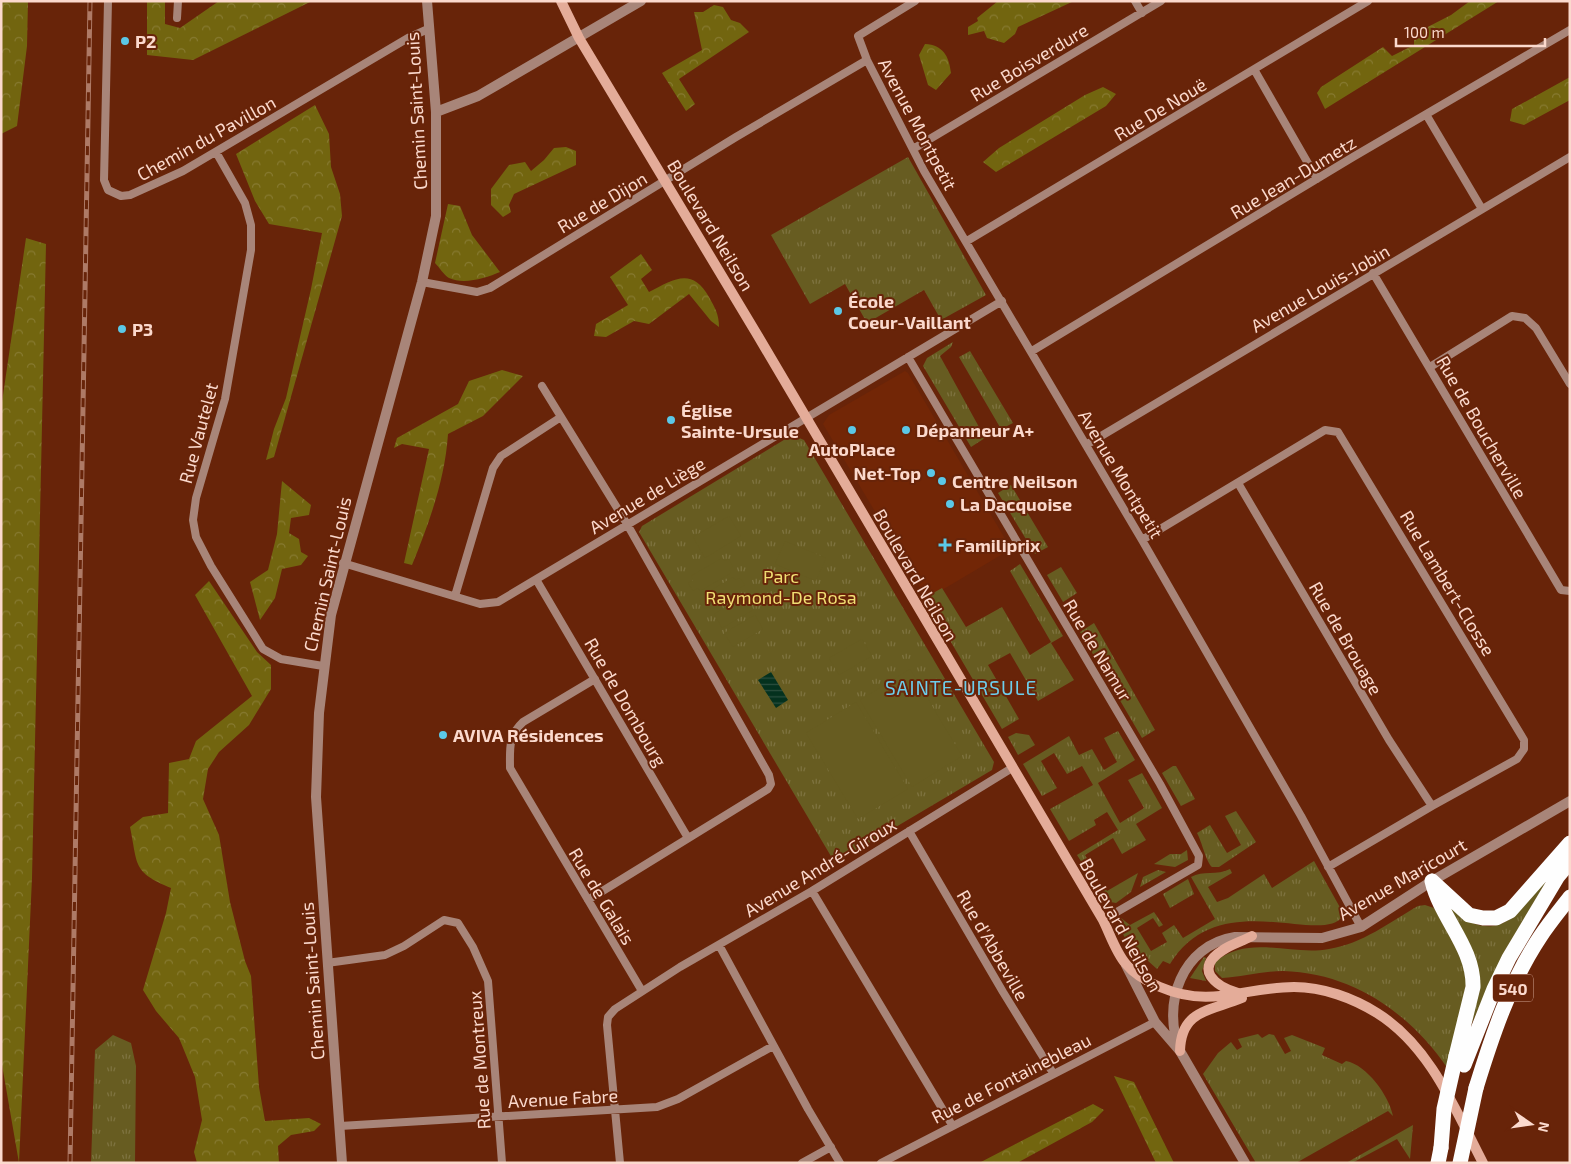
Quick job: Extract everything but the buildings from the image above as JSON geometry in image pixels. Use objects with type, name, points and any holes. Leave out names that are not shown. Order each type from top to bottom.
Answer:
[{"type":"highway","points":[[1432,881],[1469,914],[1483,918],[1496,918],[1510,911],[1570,843]]},
{"type":"highway","name":"540","points":[[1440,1155],[1460,1060],[1508,958],[1558,876],[1570,862]]},
{"type":"highway","points":[[1432,881],[1436,900],[1465,950],[1473,975],[1473,987],[1460,1060]]},
{"type":"highway","name":"540","points":[[1460,1163],[1476,1088],[1492,1037],[1524,964],[1540,937],[1570,897]]},
{"type":"main road","name":"Boulevard Neilson","points":[[561,1],[579,38],[666,181],[1103,920],[1125,964]]},
{"type":"main road","points":[[1252,936],[1224,950],[1215,957],[1210,963],[1209,974],[1214,982],[1227,990],[1240,993],[1257,992]]},
{"type":"main road","points":[[1125,964],[1149,983],[1177,994],[1209,998],[1295,987],[1322,990],[1350,1000],[1386,1020],[1409,1039],[1431,1066],[1483,1163]]},
{"type":"main road","points":[[1180,1051],[1181,1036],[1189,1021],[1208,1010],[1257,992]]},
{"type":"street","name":"Chemin du Pavillon","points":[[108,1],[104,180],[108,190],[121,196],[141,192],[216,152],[408,38],[428,29]]},
{"type":"street","points":[[177,18],[178,1]]},
{"type":"street","name":"Chemin Saint-Louis","points":[[342,1163],[316,797],[316,756],[323,666],[331,615],[343,563],[422,282],[436,216],[436,112],[427,1]]},
{"type":"street","points":[[436,112],[478,96],[641,1]]},
{"type":"street","name":"Avenue Montpetit","points":[[915,1],[858,36],[867,60],[913,149],[1301,816],[1360,926]]},
{"type":"street","points":[[1136,1],[1142,12]]},
{"type":"street","name":"Rue Boisverdure","points":[[913,149],[1161,1]]},
{"type":"street","name":"Rue De Nouë","points":[[967,241],[1255,71],[1368,1]]},
{"type":"street","name":"Rue Jean-Dumetz","points":[[1032,351],[1317,179],[1570,30]]},
{"type":"street","name":"Rue de Dijon","points":[[422,282],[477,292],[490,288],[736,137],[867,60]]},
{"type":"street","points":[[1255,71],[1317,179]]},
{"type":"street","points":[[1426,116],[1482,209]]},
{"type":"street","name":"Rue Vautelet","points":[[216,152],[245,203],[251,225],[251,250],[225,399],[196,498],[193,520],[196,537],[211,566],[263,649],[281,659],[323,666]]},
{"type":"street","name":"Avenue Louis-Jobin","points":[[1086,445],[1569,158]]},
{"type":"street","name":"Rue de Boucherville","points":[[1373,273],[1561,590],[1569,592]]},
{"type":"street","name":"Avenue de Liège","points":[[343,563],[455,596],[490,604],[508,598],[626,524],[1002,301]]},
{"type":"street","points":[[1430,367],[1512,316],[1525,318],[1536,328],[1570,384]]},
{"type":"street","name":"Rue de Namur","points":[[908,357],[1160,784],[1199,856],[1198,865],[1103,920]]},
{"type":"street","points":[[542,386],[626,524],[770,775],[771,784],[768,789],[588,900]]},
{"type":"street","points":[[455,596],[493,468],[501,456],[561,417]]},
{"type":"street","name":"Rue Lambert-Closse","points":[[1142,540],[1325,430],[1332,430],[1342,437],[1524,740],[1524,749],[1516,759],[1328,868]]},
{"type":"street","name":"Rue de Brouage","points":[[1238,484],[1389,740],[1432,806]]},
{"type":"street","name":"Rue de Dombourg","points":[[537,581],[688,838]]},
{"type":"street","name":"Rue de Galais","points":[[595,679],[523,722],[514,730],[510,768],[642,991]]},
{"type":"street","name":"Avenue André-Giroux","points":[[642,991],[812,891],[1012,768]]},
{"type":"street","name":"Avenue Maricourt","points":[[1180,1051],[1172,1027],[1177,994],[1182,974],[1200,951],[1223,939],[1252,936],[1322,938],[1360,926],[1432,881],[1570,801]]},
{"type":"street","name":"Rue d'Abbeville","points":[[909,831],[1003,992],[1053,1073]]},
{"type":"street","points":[[812,891],[952,1125]]},
{"type":"street","name":"Rue de Montreux","points":[[327,963],[385,956],[444,920],[458,923],[473,947],[488,981],[502,1163]]},
{"type":"street","points":[[719,945],[773,1046],[840,1163]]},
{"type":"street","name":"Boulevard Neilson","points":[[1125,964],[1155,1022],[1180,1051],[1245,1163]]},
{"type":"street","points":[[620,1163],[608,1017],[642,991]]},
{"type":"street","name":"Rue de Fontainebleau","points":[[881,1163],[1155,1022]]},
{"type":"street","name":"Avenue Fabre","points":[[340,1126],[657,1107],[668,1104],[773,1046]]},
{"type":"street","points":[[802,1163],[831,1147]]},
{"type":"shaded area","points":[[905,371],[908,373],[1011,549],[927,599],[823,424],[829,415]]},
{"type":"shaded area","points":[[771,672],[788,700],[776,708],[758,680]]},
{"type":"green space","points":[[1,1],[28,1],[27,46],[17,126],[1,134]]},
{"type":"green space","points":[[147,1],[165,1],[165,24],[180,28],[219,1],[312,1],[193,60],[147,55]]},
{"type":"green space","points":[[998,1],[1074,1],[1018,27],[1015,34],[1004,43],[987,38],[984,31],[968,35],[968,27],[978,21],[977,18]]},
{"type":"green space","points":[[1470,1],[1499,1],[1325,109],[1317,93],[1321,87],[1383,47],[1392,56],[1414,45],[1414,34],[1451,15]]},
{"type":"green space","points":[[714,5],[723,7],[731,20],[740,23],[749,32],[679,79],[695,104],[686,111],[662,73],[702,50],[694,12],[703,12]]},
{"type":"green space","points":[[925,44],[941,49],[947,57],[950,67],[951,73],[936,90],[928,85],[919,55]]},
{"type":"green space","points":[[1570,77],[1570,100],[1524,125],[1510,121],[1512,109]]},
{"type":"green space","points":[[1103,87],[1116,94],[1106,106],[996,172],[983,162],[999,148],[1085,95]]},
{"type":"green space","points":[[315,105],[329,134],[331,167],[340,194],[342,216],[274,457],[266,460],[274,429],[286,398],[322,233],[269,224],[255,201],[236,154]]},
{"type":"green space","points":[[566,147],[576,151],[576,165],[514,194],[509,205],[511,212],[503,217],[491,205],[491,189],[509,165],[525,162],[531,171],[554,148]]},
{"type":"green space","points":[[908,157],[986,295],[941,320],[924,290],[867,323],[845,284],[810,304],[771,235]]},
{"type":"green space","points":[[448,204],[460,206],[472,235],[500,272],[475,280],[461,281],[447,277],[435,263]]},
{"type":"green space","points":[[26,238],[46,244],[32,878],[19,1163],[1,1059],[1,409]]},
{"type":"green space","points":[[641,254],[652,270],[641,279],[649,292],[682,278],[696,282],[703,288],[713,304],[719,327],[711,321],[689,294],[649,324],[634,321],[606,337],[594,336],[596,324],[628,305],[610,277]]},
{"type":"green space","points":[[953,342],[951,347],[940,356],[985,438],[971,447],[923,366],[927,358]]},
{"type":"green space","points":[[970,351],[1013,423],[1001,429],[959,357]]},
{"type":"green space","points":[[502,370],[523,376],[483,416],[448,434],[440,485],[430,517],[412,565],[404,563],[429,449],[402,444],[394,448],[397,438],[458,404],[469,381]]},
{"type":"green space","name":"Parc Raymond-De Rosa","points":[[792,435],[804,440],[994,762],[992,770],[835,863],[639,532],[642,526]]},
{"type":"green space","points":[[282,481],[311,505],[309,515],[291,518],[289,533],[299,539],[301,552],[308,556],[301,565],[282,569],[275,598],[260,620],[250,582],[268,570],[277,534]]},
{"type":"green space","points":[[1011,485],[1048,547],[1035,554],[998,493]]},
{"type":"green space","points":[[729,516],[741,536],[705,558],[693,537]]},
{"type":"green space","points":[[785,541],[826,558],[816,581],[775,564]]},
{"type":"green space","points":[[722,558],[724,561],[729,559],[733,567],[729,569],[731,573],[700,591],[698,588],[693,591],[688,583],[693,580],[691,576]]},
{"type":"green space","points":[[1020,564],[1063,636],[1051,643],[1074,680],[1038,701],[1010,653],[988,665],[1019,719],[1002,729],[938,620],[928,596],[942,588],[966,627],[1002,607],[1030,655],[1051,642],[1010,571]]},
{"type":"green space","points":[[1061,567],[1077,593],[1063,602],[1047,575]]},
{"type":"green space","points":[[733,577],[735,580],[740,578],[745,585],[740,588],[742,592],[711,610],[709,607],[704,609],[699,601],[704,598],[703,595]]},
{"type":"green space","points":[[209,581],[257,652],[271,665],[271,689],[249,725],[219,752],[208,769],[203,799],[219,835],[230,902],[245,961],[251,976],[259,1087],[265,1121],[309,1118],[321,1124],[314,1131],[291,1135],[278,1146],[279,1163],[197,1163],[194,1152],[202,1120],[195,1077],[179,1038],[156,1011],[143,990],[166,913],[171,888],[143,872],[136,859],[130,827],[143,817],[168,813],[169,763],[189,759],[196,741],[252,696],[195,595]]},
{"type":"green space","points":[[744,596],[753,610],[722,628],[714,614]]},
{"type":"green space","points":[[755,615],[763,629],[733,647],[724,633]]},
{"type":"green space","points":[[1094,623],[1155,730],[1142,738],[1080,632]]},
{"type":"green space","points":[[862,639],[872,656],[839,675],[829,658]]},
{"type":"green space","points":[[910,669],[962,756],[912,787],[860,700]]},
{"type":"green space","points":[[856,702],[908,789],[858,819],[806,733]]},
{"type":"green space","points":[[1118,731],[1135,760],[1098,783],[1120,823],[1144,808],[1128,780],[1142,773],[1162,808],[1136,824],[1146,840],[1122,854],[1113,838],[1085,855],[1089,862],[1084,866],[1077,855],[1118,830],[1107,812],[1094,820],[1096,825],[1069,841],[1050,809],[1093,785],[1082,766],[1067,774],[1054,753],[1041,761],[1057,788],[1042,796],[1023,764],[1069,736],[1079,755],[1092,749],[1104,770],[1117,762],[1104,738]]},
{"type":"green space","points":[[1016,733],[1029,735],[1035,745],[1018,755],[1008,737]]},
{"type":"green space","points":[[1176,766],[1195,799],[1181,806],[1162,773]]},
{"type":"green space","points":[[1236,811],[1256,842],[1219,867],[1212,867],[1197,833],[1210,825],[1227,853],[1241,845],[1225,816]]},
{"type":"green space","points":[[1187,850],[1188,860],[1175,867],[1154,864],[1170,854],[1181,854]]},
{"type":"green space","points":[[1314,861],[1342,911],[1343,916],[1331,924],[1240,922],[1215,927],[1191,940],[1170,964],[1163,961],[1157,969],[1127,942],[1122,932],[1119,920],[1121,918],[1130,925],[1154,912],[1163,925],[1159,927],[1153,918],[1137,928],[1151,951],[1167,942],[1162,933],[1174,925],[1183,938],[1215,919],[1191,877],[1230,869],[1232,873],[1208,887],[1217,902],[1228,898],[1264,874],[1272,888]]},
{"type":"green space","points":[[1556,865],[1503,954],[1467,1034],[1476,994],[1444,899],[1458,914],[1474,924],[1492,926],[1502,924],[1511,918]]},
{"type":"green space","points":[[1158,870],[1166,872],[1140,887],[1143,877]]},
{"type":"green space","points":[[1138,873],[1131,892],[1116,903],[1105,901],[1097,889],[1103,885],[1107,891]]},
{"type":"green space","points":[[1188,879],[1194,894],[1170,908],[1163,894]]},
{"type":"green space","points":[[1425,905],[1434,908],[1469,971],[1448,1069],[1416,1030],[1398,1014],[1356,988],[1333,979],[1309,973],[1275,971],[1222,978],[1215,971],[1215,962],[1228,954],[1242,949],[1256,947],[1314,950],[1341,946],[1364,937],[1418,906]]},
{"type":"green space","points":[[1204,957],[1206,958],[1202,971],[1206,981],[1190,978]]},
{"type":"green space","points":[[1258,1034],[1262,1038],[1269,1034],[1274,1035],[1285,1054],[1291,1051],[1284,1038],[1292,1035],[1325,1048],[1322,1055],[1342,1064],[1346,1061],[1362,1068],[1382,1091],[1393,1116],[1388,1111],[1296,1163],[1256,1163],[1203,1074],[1218,1053],[1231,1042],[1237,1050],[1242,1047],[1238,1039]]},
{"type":"green space","points":[[113,1035],[131,1043],[136,1066],[135,1163],[91,1163],[95,1050]]},
{"type":"green space","points":[[1114,1076],[1134,1082],[1174,1163],[1156,1163]]},
{"type":"green space","points":[[1093,1104],[1104,1110],[1092,1122],[1017,1163],[979,1163]]},
{"type":"green space","points":[[1413,1125],[1410,1159],[1397,1139],[1352,1163],[1346,1163]]},
{"type":"railway","points":[[70,1163],[90,1]]},
{"type":"place","name":"P2","points":[[125,41]]},
{"type":"place","name":"École Coeur-Vaillant","points":[[838,311]]},
{"type":"place","name":"P3","points":[[122,329]]},
{"type":"place","name":"Église Sainte-Ursule","points":[[671,420]]},
{"type":"place","name":"AutoPlace","points":[[852,430]]},
{"type":"place","name":"Dépanneur A+","points":[[906,430]]},
{"type":"place","name":"Net-Top","points":[[931,473]]},
{"type":"place","name":"Centre Neilson","points":[[942,481]]},
{"type":"place","name":"La Dacquoise","points":[[950,504]]},
{"type":"place","name":"Familiprix","points":[[945,545]]},
{"type":"place","name":"AVIVA Résidences","points":[[443,735]]},
{"type":"district","name":"SAINTE-URSULE","points":[[961,687]]}]
